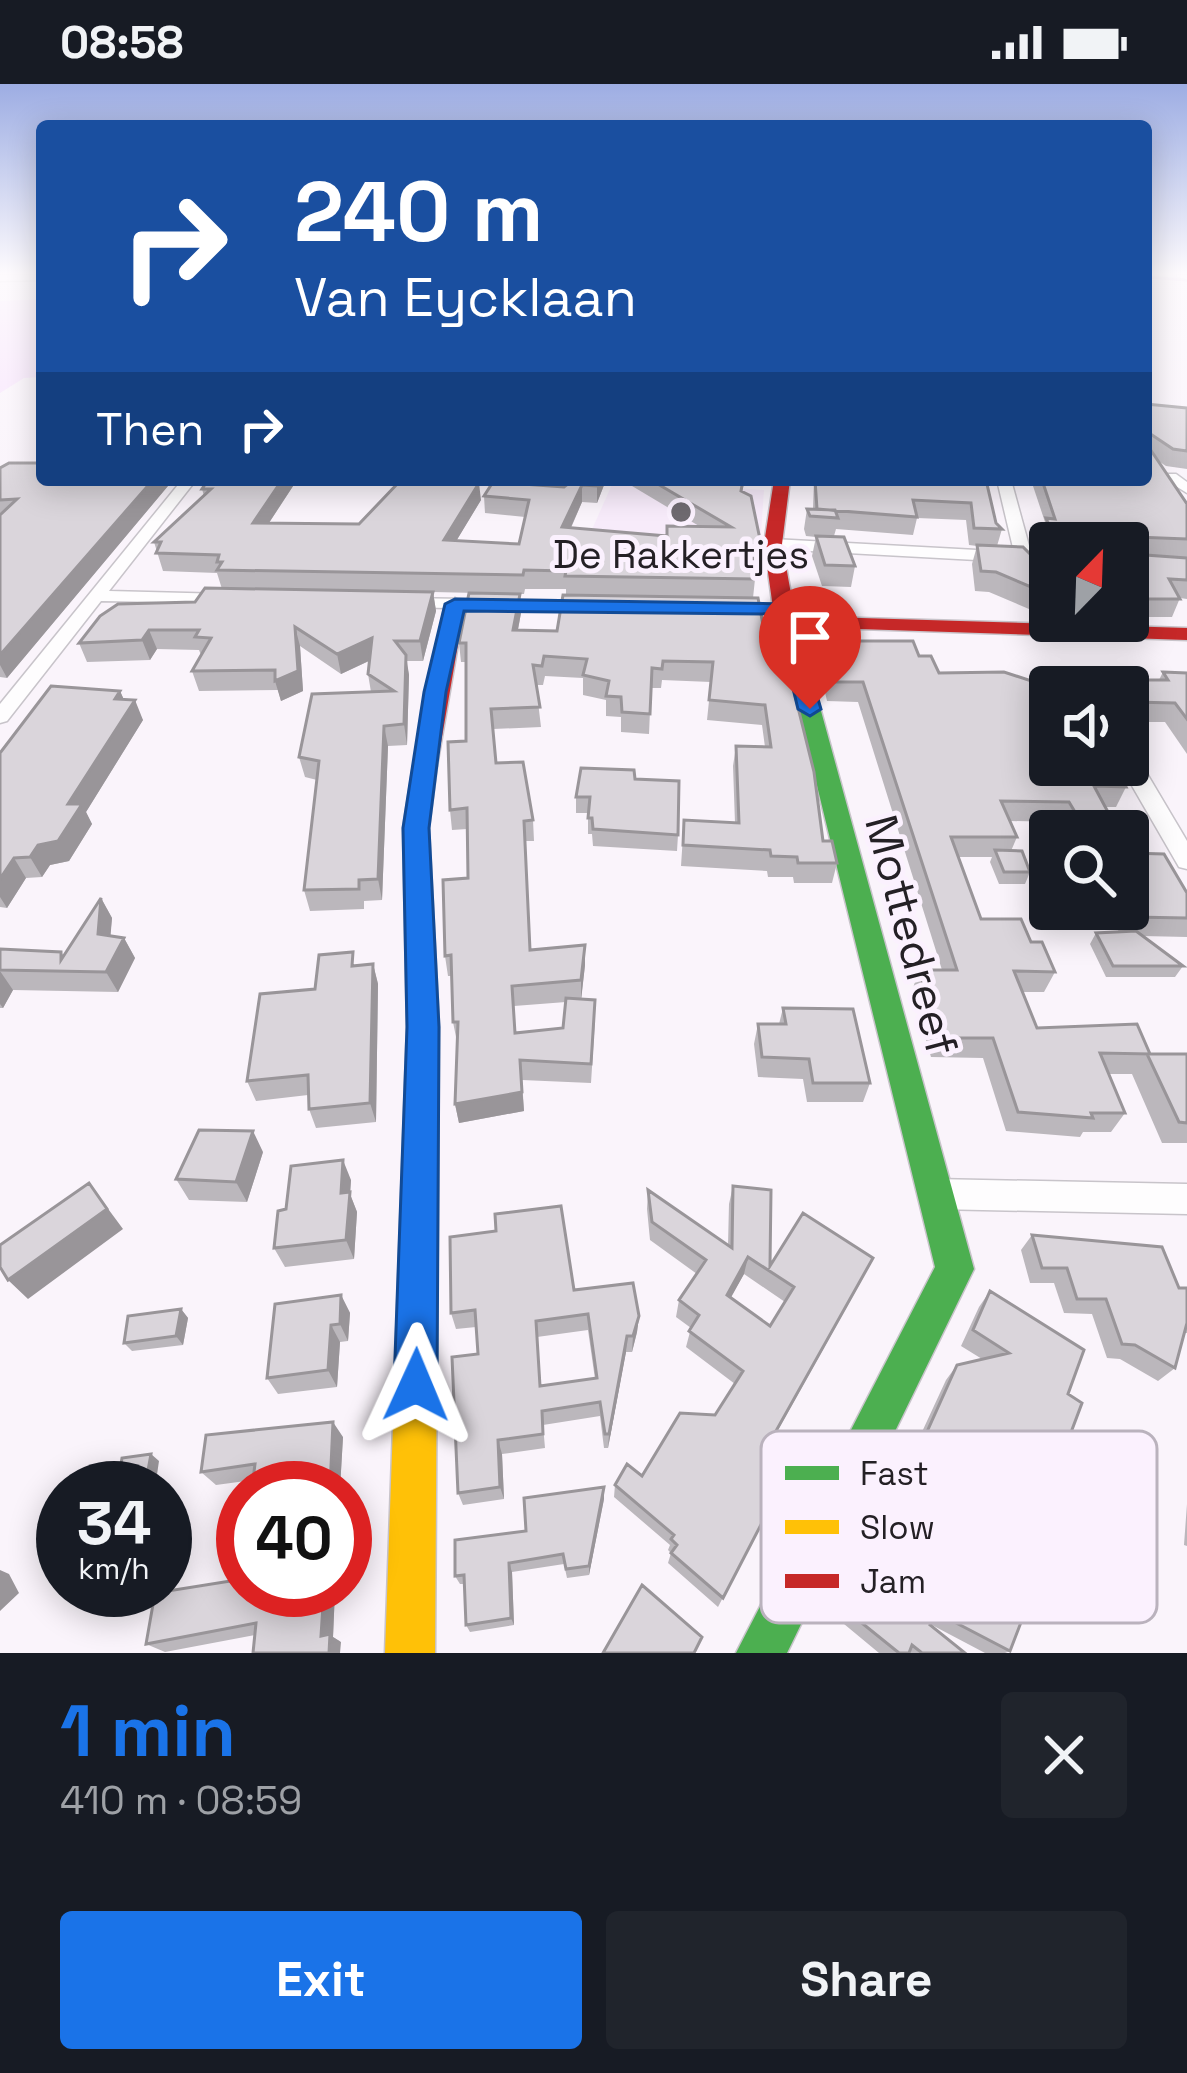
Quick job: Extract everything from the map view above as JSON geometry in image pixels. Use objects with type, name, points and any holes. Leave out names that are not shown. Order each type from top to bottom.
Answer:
[{"type":"street","points":[[1172,477],[1187,489]]},
{"type":"street","points":[[0,716],[184,486]]},
{"type":"street","name":"Mottedreef","points":[[781,486],[773,544],[777,612],[955,1268],[873,1431]]},
{"type":"street","points":[[1006,486],[1024,558]]},
{"type":"street","points":[[773,544],[1029,558]]},
{"type":"street","points":[[97,596],[240,599]]},
{"type":"street","points":[[383,603],[619,606]]},
{"type":"street","points":[[410,1653],[423,1027],[416,828],[435,692],[455,604]]},
{"type":"street","points":[[777,612],[1187,634]]},
{"type":"street","points":[[1143,786],[1187,861]]},
{"type":"street","points":[[935,1194],[1187,1198]]},
{"type":"street","name":"Mottedreef","points":[[761,1653],[776,1623]]},
{"type":"shaded area","points":[[0,348],[36,348],[36,377],[24,378],[0,393]]},
{"type":"shaded area","name":"De Rakkertjes","points":[[611,486],[764,490],[760,547],[590,534]]},
{"type":"building","points":[[1152,405],[1187,408],[1187,451],[1173,449],[1152,435]]},
{"type":"building","points":[[1152,452],[1187,504],[1187,539],[1149,538],[1149,522],[1048,522],[1046,518],[1055,519],[1044,486],[1152,486]]},
{"type":"building","points":[[9,463],[36,463],[36,486],[148,486],[0,655],[0,515],[17,499],[0,500],[0,468]]},
{"type":"building","points":[[278,486],[253,523],[359,524],[395,486],[477,486],[444,540],[519,544],[529,500],[484,496],[490,486],[582,486],[562,527],[667,536],[667,526],[731,527],[661,486],[742,486],[741,491],[751,496],[762,549],[751,549],[755,579],[565,576],[566,571],[524,570],[523,575],[217,570],[222,562],[217,562],[219,555],[156,553],[161,542],[154,542],[211,489],[202,489]]},
{"type":"building","points":[[815,486],[987,486],[996,523],[1002,529],[974,528],[971,503],[913,500],[917,517],[817,509]]},
{"type":"building","points":[[807,509],[835,510],[838,518],[810,516]]},
{"type":"building","points":[[816,536],[844,537],[855,566],[825,565]]},
{"type":"building","points":[[977,545],[1023,547],[1029,553],[1029,586],[981,571]]},
{"type":"building","points":[[1149,555],[1187,558],[1187,580],[1169,579],[1180,599],[1149,599]]},
{"type":"building","points":[[205,588],[433,592],[420,641],[395,641],[406,655],[404,724],[384,726],[378,879],[359,880],[359,889],[304,890],[319,761],[299,757],[312,694],[394,691],[368,674],[372,638],[337,654],[295,627],[298,671],[275,681],[275,670],[192,671],[211,638],[195,637],[199,630],[149,630],[142,640],[79,643],[100,616],[118,604],[195,602]]},
{"type":"building","points":[[469,593],[520,594],[513,630],[557,631],[563,595],[758,598],[766,641],[783,647],[814,772],[823,841],[832,841],[837,863],[798,863],[797,857],[771,856],[770,850],[683,845],[684,820],[739,823],[736,746],[771,747],[765,705],[709,700],[713,662],[663,661],[662,669],[652,668],[650,714],[622,712],[621,697],[606,696],[609,681],[583,675],[587,659],[544,656],[542,666],[533,665],[540,707],[491,709],[496,763],[523,762],[533,820],[524,821],[530,950],[585,945],[581,980],[512,986],[515,1033],[563,1028],[566,998],[595,1000],[591,1064],[520,1060],[522,1092],[455,1104],[458,1022],[453,1022],[451,955],[445,956],[443,880],[468,878],[467,808],[450,810],[448,742],[466,741],[466,643],[459,643]]},
{"type":"building","points":[[816,616],[845,617],[852,641],[913,641],[919,656],[931,656],[939,673],[1004,672],[1029,680],[1029,786],[1094,786],[1107,810],[1074,810],[1069,802],[1001,801],[1017,837],[951,837],[981,919],[1021,919],[1031,942],[1042,942],[1055,972],[1014,971],[1037,1028],[1137,1024],[1150,1054],[1100,1053],[1125,1113],[1091,1113],[1093,1118],[1018,1112],[993,1038],[940,1038],[919,970],[957,970],[863,682],[831,682]]},
{"type":"building","points":[[1163,672],[1187,673],[1187,719],[1175,703],[1149,702],[1149,680],[1168,680]]},
{"type":"building","points":[[51,686],[120,691],[115,699],[135,700],[68,804],[82,804],[58,841],[38,845],[30,857],[14,858],[0,879],[0,753]]},
{"type":"building","points":[[581,768],[634,770],[635,779],[679,781],[678,835],[593,829],[592,818],[588,818],[590,797],[576,797]]},
{"type":"building","points":[[995,850],[1022,851],[1029,872],[1004,872]]},
{"type":"building","points":[[1149,854],[1164,854],[1187,893],[1187,918],[1149,917]]},
{"type":"building","points":[[101,898],[98,934],[124,938],[106,972],[0,970],[0,949],[61,952],[61,960]]},
{"type":"building","points":[[1136,931],[1183,966],[1113,966],[1096,933]]},
{"type":"building","points":[[353,952],[352,966],[373,964],[370,1103],[309,1109],[308,1075],[247,1081],[260,994],[315,989],[319,955]]},
{"type":"building","points":[[783,1008],[853,1009],[870,1083],[813,1083],[809,1059],[762,1057],[758,1024],[786,1024]]},
{"type":"building","points":[[1147,1054],[1187,1054],[1187,1123],[1179,1122]]},
{"type":"building","points":[[199,1130],[253,1131],[236,1182],[176,1179]]},
{"type":"building","points":[[343,1160],[341,1193],[350,1192],[346,1240],[274,1248],[278,1211],[286,1209],[291,1166]]},
{"type":"building","points":[[89,1183],[107,1209],[8,1280],[0,1267],[0,1245]]},
{"type":"building","points":[[733,1186],[771,1190],[770,1266],[803,1213],[873,1258],[776,1431],[761,1431],[761,1525],[723,1598],[671,1553],[677,1545],[671,1539],[674,1535],[615,1485],[627,1464],[642,1476],[680,1413],[715,1415],[743,1371],[689,1331],[699,1315],[679,1300],[706,1260],[652,1222],[648,1190],[732,1248]],"holes":[[[748,1257],[794,1287],[770,1326],[727,1295]]]},
{"type":"building","points":[[561,1206],[574,1290],[633,1283],[639,1316],[633,1336],[627,1336],[609,1434],[605,1434],[600,1402],[542,1411],[543,1434],[498,1440],[500,1487],[458,1493],[452,1357],[478,1354],[475,1310],[451,1313],[450,1237],[496,1231],[495,1214]],"holes":[[[588,1314],[597,1378],[540,1386],[536,1321]]]},
{"type":"building","points":[[1032,1235],[1162,1247],[1179,1288],[1187,1288],[1187,1323],[1175,1368],[1135,1345],[1122,1344],[1106,1299],[1077,1299],[1067,1268],[1042,1268]]},
{"type":"building","points":[[990,1291],[1084,1350],[1068,1394],[1082,1403],[1072,1431],[927,1431],[957,1365],[1009,1353],[973,1330]]},
{"type":"building","points":[[341,1295],[340,1324],[331,1325],[328,1370],[267,1378],[275,1304]]},
{"type":"building","points":[[181,1309],[176,1336],[124,1343],[128,1316]]},
{"type":"building","points":[[333,1422],[331,1461],[216,1461],[216,1470],[201,1472],[206,1435]]},
{"type":"building","points":[[151,1454],[150,1461],[122,1458]]},
{"type":"building","points":[[604,1487],[589,1566],[566,1569],[563,1554],[509,1563],[511,1618],[466,1625],[464,1575],[455,1576],[455,1540],[526,1531],[524,1498]]},
{"type":"building","points":[[216,1583],[216,1617],[322,1617],[321,1636],[330,1634],[329,1653],[253,1653],[256,1623],[146,1644],[151,1617],[192,1617],[192,1587]]},
{"type":"building","points":[[642,1585],[702,1637],[694,1653],[603,1653]]},
{"type":"building","points":[[862,1623],[931,1623],[965,1653],[922,1653],[912,1645],[909,1653],[899,1653]]},
{"type":"building","points":[[956,1623],[1021,1623],[1010,1651]]},
{"type":"traffic: fast","points":[[807,700],[955,1269],[873,1431]]},
{"type":"traffic: fast","points":[[761,1653],[776,1623]]},
{"type":"traffic: slow","points":[[410,1653],[423,1027],[416,828],[425,766]]},
{"type":"traffic: jam","points":[[781,486],[773,544],[783,608],[807,700]]},
{"type":"traffic: jam","points":[[425,766],[455,604]]},
{"type":"traffic: jam","points":[[797,621],[1187,634]]},
{"type":"place","name":"De Rakkertjes","points":[[681,512]]},
{"type":"route","points":[[416,1385],[423,1027],[416,828],[435,692],[455,604],[783,608],[810,709]]}]
